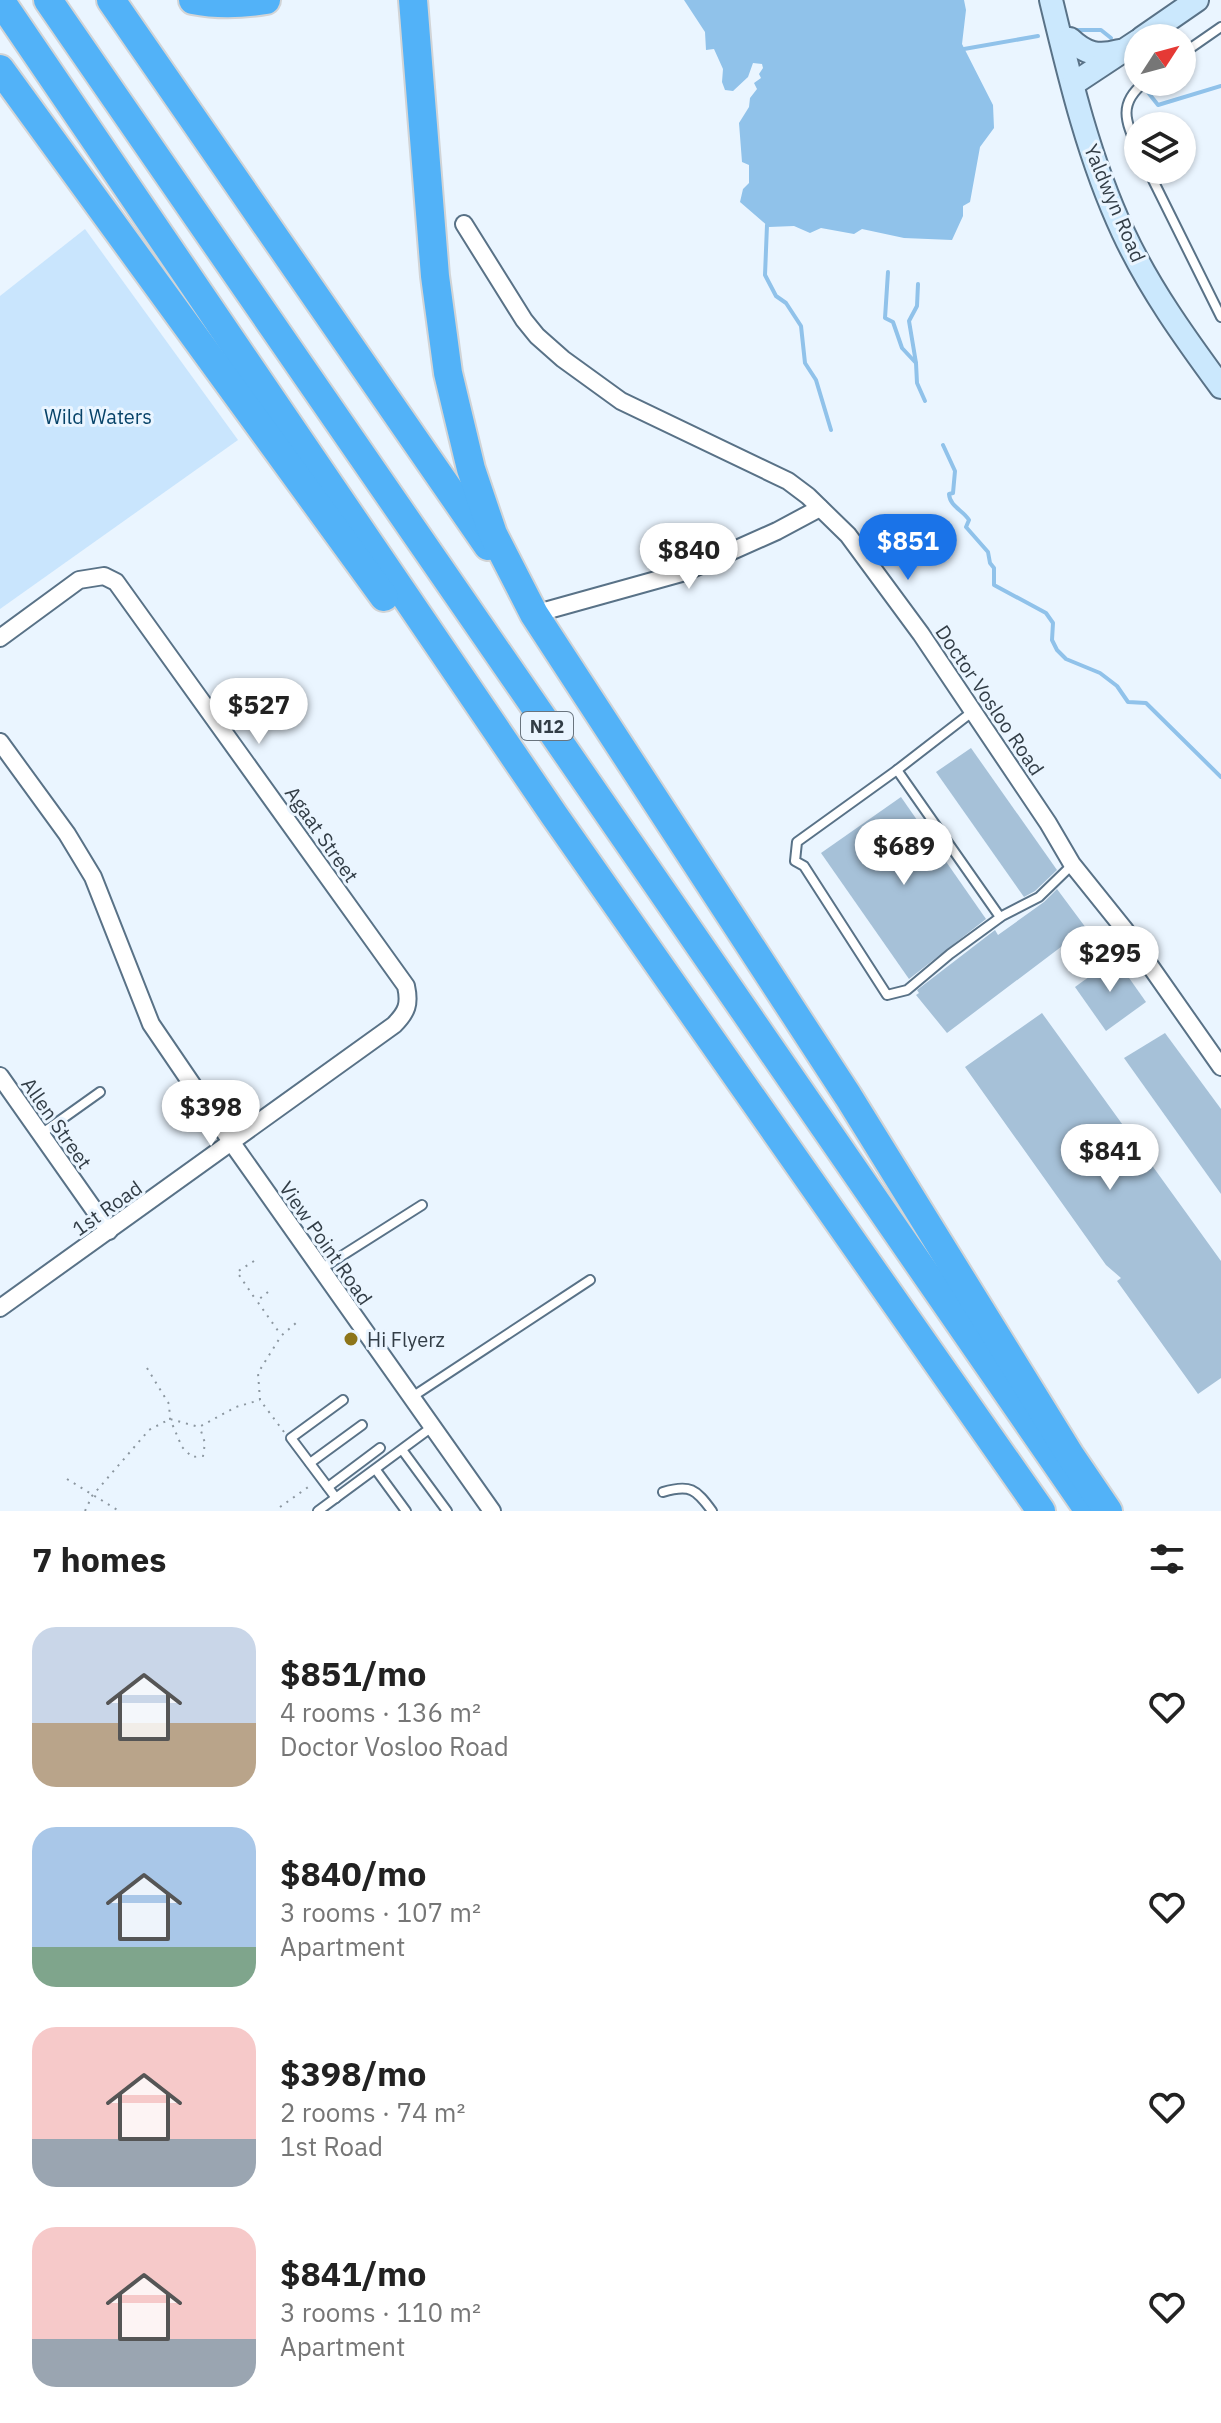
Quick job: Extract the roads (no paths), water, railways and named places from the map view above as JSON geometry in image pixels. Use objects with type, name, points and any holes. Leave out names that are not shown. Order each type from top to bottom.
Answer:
[{"type":"highway","name":"N12","points":[[0,0],[554,815],[1041,1511]]},
{"type":"highway","name":"N12","points":[[48,0],[1089,1511]]},
{"type":"highway","points":[[111,0],[534,614],[848,1096],[1070,1455],[1108,1511]]},
{"type":"highway","points":[[193,0],[211,4],[245,4],[266,0]]},
{"type":"highway","points":[[413,0],[435,276],[448,373],[471,469],[493,534],[534,614]]},
{"type":"highway","points":[[0,69],[304,491],[422,649],[554,815]]},
{"type":"main road","name":"Yaldwyn Road","points":[[1051,0],[1103,152],[1140,243],[1183,320],[1221,374]]},
{"type":"main road","name":"Yaldwyn Road","points":[[1060,0],[1093,155],[1124,234],[1175,321],[1221,387]]},
{"type":"main road","points":[[1162,24],[1197,0]]},
{"type":"main road","points":[[1070,39],[1085,52],[1098,55],[1124,47]]},
{"type":"main road","points":[[1077,81],[1124,50]]},
{"type":"street","name":"Doctor Vosloo Road","points":[[464,224],[524,320],[563,359],[621,401],[771,471],[808,496],[848,535],[921,634],[1048,823],[1072,864],[1125,930],[1221,1067]]},
{"type":"street","points":[[534,614],[685,572],[820,508]]},
{"type":"street","name":"Agaat Street","points":[[0,638],[79,580],[104,576],[116,582],[406,986]]},
{"type":"street","name":"View Point Road","points":[[0,742],[82,856],[104,900],[140,1003],[151,1024],[492,1511]]},
{"type":"street","name":"1st Road","points":[[0,1308],[394,1025],[408,1007],[406,986]]},
{"type":"street","name":"Allen Street","points":[[1,1081],[109,1231]]},
{"type":"lane","points":[[1196,44],[1221,27]]},
{"type":"lane","points":[[1155,184],[1221,317]]},
{"type":"lane","points":[[972,712],[797,842],[795,861],[804,866],[887,995],[907,990],[1000,917],[1039,897],[1072,864]]},
{"type":"lane","points":[[897,770],[1000,917]]},
{"type":"lane","points":[[1106,934],[1125,930]]},
{"type":"lane","points":[[41,1134],[100,1092]]},
{"type":"lane","points":[[321,1269],[422,1205]]},
{"type":"lane","points":[[411,1398],[590,1280]]},
{"type":"lane","points":[[336,1498],[291,1438],[343,1400]]},
{"type":"lane","points":[[310,1463],[362,1425]]},
{"type":"lane","points":[[318,1511],[432,1427]]},
{"type":"lane","points":[[328,1487],[380,1448]]},
{"type":"lane","points":[[403,1451],[447,1511]]},
{"type":"lane","points":[[376,1470],[406,1511]]},
{"type":"lane","points":[[663,1492],[684,1487],[691,1489],[702,1497],[712,1511]]},
{"type":"water","points":[[684,0],[964,0],[966,10],[962,44],[993,105],[994,128],[980,147],[970,202],[963,206],[963,216],[952,240],[904,238],[862,229],[854,234],[821,228],[810,233],[794,226],[769,227],[740,202],[743,189],[749,183],[749,165],[742,162],[739,123],[757,89],[754,83],[761,78],[762,64],[753,63],[748,77],[733,91],[725,90],[723,69],[714,49],[706,50],[705,32]]},
{"type":"waterway","points":[[1073,30],[1101,30],[1111,38]]},
{"type":"waterway","points":[[964,49],[1038,36]]},
{"type":"waterway","points":[[1196,94],[1221,86]]},
{"type":"waterway","points":[[1151,96],[1158,105],[1188,96]]},
{"type":"waterway","points":[[767,225],[765,275],[776,296],[786,303],[801,326],[805,363],[816,380],[831,430]]},
{"type":"waterway","points":[[888,272],[885,318],[893,322],[902,348],[916,363],[917,383],[925,401]]},
{"type":"waterway","points":[[916,363],[909,321],[917,306],[918,284]]},
{"type":"waterway","points":[[943,445],[955,471],[950,498],[969,520],[966,527],[988,552],[994,568],[994,585],[1046,613],[1053,623],[1052,640],[1066,659],[1100,673],[1117,686],[1128,702],[1146,703],[1221,777]]},
{"type":"place","name":"Hi Flyerz","points":[[351,1339]]},
{"type":"park label","name":"Wild Waters","points":[[98,416]]}]
